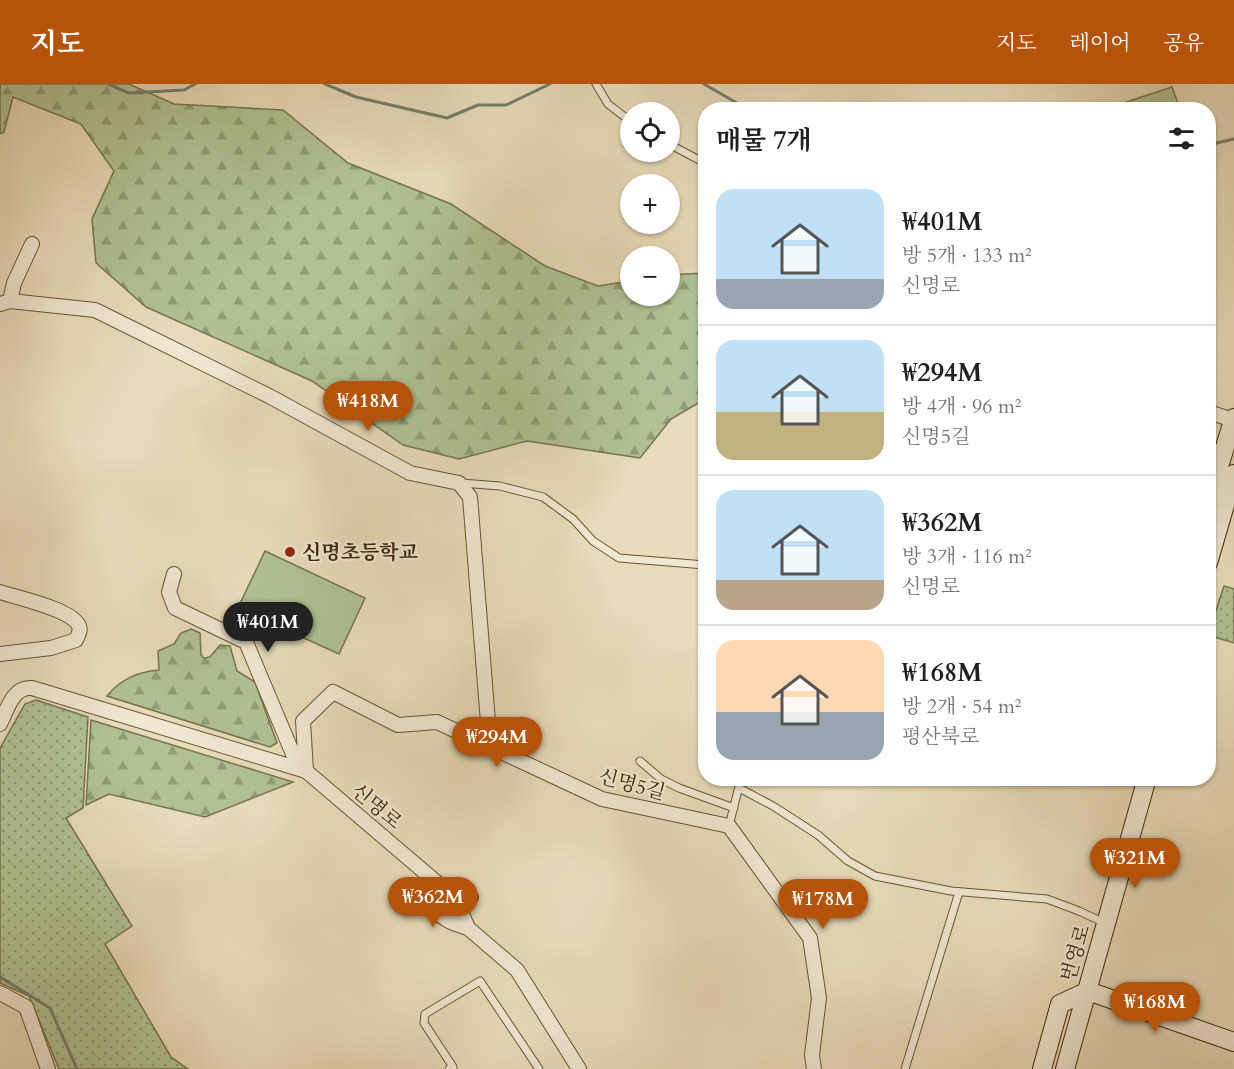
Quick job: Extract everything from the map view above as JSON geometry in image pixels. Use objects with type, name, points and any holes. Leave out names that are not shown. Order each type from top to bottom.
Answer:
[{"type":"main road","points":[[1216,476],[1234,419]]},
{"type":"main road","points":[[1216,536],[1234,474]]},
{"type":"main road","name":"번영로","points":[[1065,1069],[1145,786]]},
{"type":"main road","points":[[1043,1069],[1060,1004],[1088,991],[1234,1042]]},
{"type":"main road","points":[[1043,1069],[1051,1065],[1056,1065],[1060,1069]]},
{"type":"street","points":[[32,244],[5,302],[95,310],[269,396],[410,473],[459,483],[470,497],[490,747]]},
{"type":"street","points":[[0,278],[14,283]]},
{"type":"street","points":[[1216,414],[1234,419]]},
{"type":"street","points":[[174,574],[169,592],[175,608],[242,640]]},
{"type":"street","points":[[0,592],[68,616],[78,624],[80,632],[76,640],[51,648],[0,654]]},
{"type":"street","points":[[240,621],[242,640]]},
{"type":"street","name":"신명로","points":[[242,640],[246,642],[293,754],[306,771],[455,898],[468,928],[517,970],[579,1069]]},
{"type":"street","points":[[0,724],[17,691],[24,687],[32,688],[306,771]]},
{"type":"street","name":"신명5길","points":[[306,771],[303,721],[333,692],[398,725],[436,722],[602,799],[729,826]]},
{"type":"street","points":[[729,826],[810,938],[819,998],[812,1055],[814,1069]]},
{"type":"street","points":[[460,910],[471,897]]},
{"type":"street","points":[[401,902],[417,900],[424,902],[448,921],[468,928]]},
{"type":"street","points":[[0,993],[26,1006],[45,1068]]},
{"type":"lane","points":[[596,84],[608,104],[620,113]]},
{"type":"lane","points":[[680,150],[698,159]]},
{"type":"lane","points":[[459,483],[500,486],[543,497],[573,519],[593,541],[619,558],[698,564]]},
{"type":"lane","points":[[640,761],[661,779],[679,788],[734,807]]},
{"type":"lane","points":[[729,826],[740,788],[773,806],[818,836],[848,861],[875,876],[921,886],[1047,899],[1107,924]]},
{"type":"lane","points":[[905,1069],[960,891]]},
{"type":"lane","points":[[450,1069],[453,1067],[424,1023],[425,1014],[480,981],[539,1069]]},
{"type":"green space","points":[[0,84],[129,84],[174,104],[283,110],[348,163],[451,204],[545,266],[598,286],[620,283],[620,306],[680,306],[680,274],[698,273],[698,403],[671,419],[640,458],[527,441],[459,459],[403,445],[312,381],[146,307],[96,263],[92,219],[114,171],[81,124],[13,97],[4,132],[0,134]]},
{"type":"green space","points":[[1172,87],[1177,102],[1126,102]]},
{"type":"green space","points":[[265,551],[365,598],[339,654],[238,608]]},
{"type":"green space","points":[[1224,586],[1234,589],[1234,643],[1216,637],[1216,610]]},
{"type":"green space","points":[[191,629],[200,633],[201,655],[204,658],[210,657],[220,645],[230,646],[237,671],[255,682],[277,743],[270,747],[107,696],[130,677],[159,670],[158,651],[174,644],[181,633]]},
{"type":"green space","points":[[36,700],[88,717],[83,808],[66,818],[132,926],[105,944],[171,1057],[188,1069],[59,1069],[29,996],[0,983],[0,748],[25,704]]},
{"type":"green space","points":[[91,720],[293,782],[205,817],[109,794],[86,805]]},
{"type":"waterway","points":[[108,84],[129,93],[184,90],[195,84]]},
{"type":"waterway","points":[[325,84],[356,97],[447,118],[478,105],[506,105],[550,84]]},
{"type":"waterway","points":[[704,84],[735,102]]},
{"type":"waterway","points":[[1216,143],[1234,139]]},
{"type":"waterway","points":[[0,977],[50,1008],[77,1069]]},
{"type":"place","name":"신명초등학교","points":[[290,552]]}]
